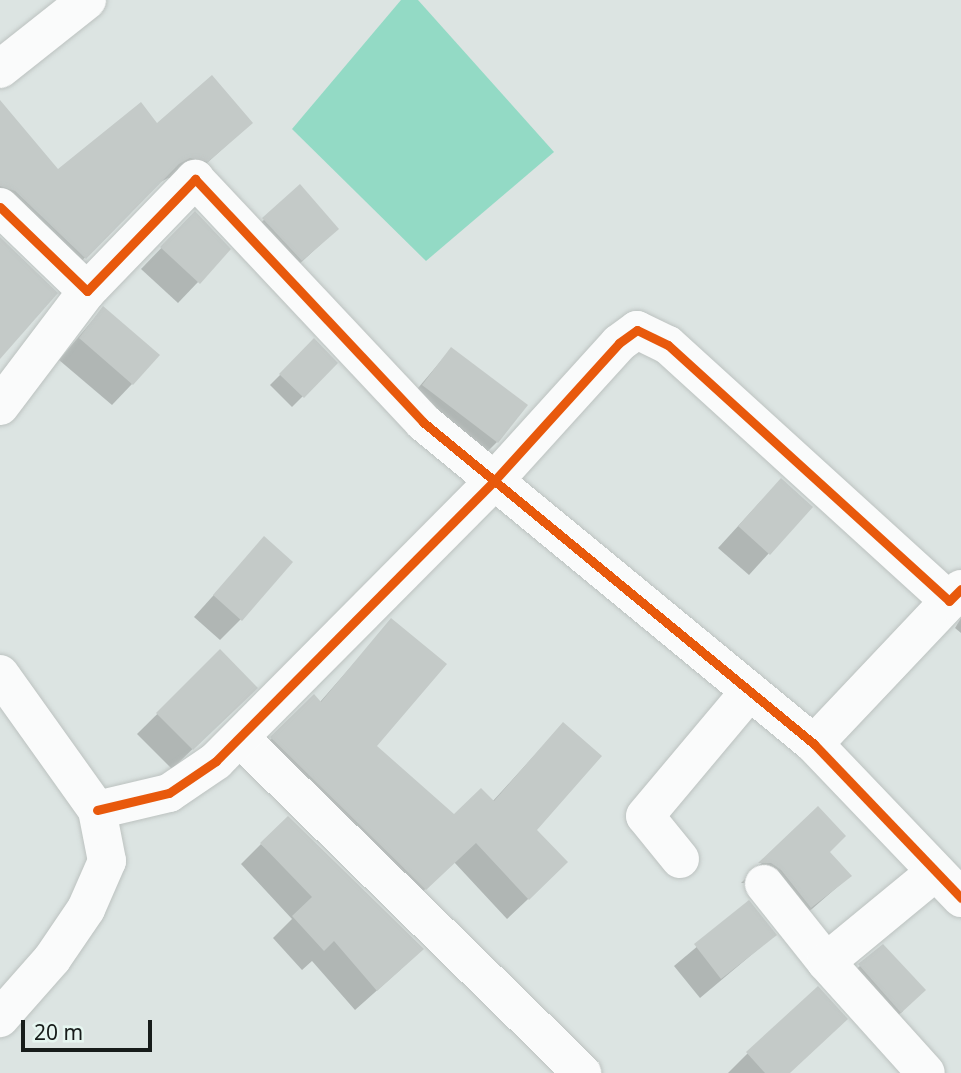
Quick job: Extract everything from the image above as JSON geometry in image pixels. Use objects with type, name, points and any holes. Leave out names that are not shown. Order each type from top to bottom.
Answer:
[{"type":"street","points":[[0,69],[87,0]]},
{"type":"street","points":[[0,406],[87,290],[195,179],[423,422],[814,744],[948,885],[826,962]]},
{"type":"street","points":[[0,207],[87,290]]},
{"type":"street","points":[[97,810],[169,793],[240,738],[494,481],[609,352],[637,330],[668,345],[955,595],[814,744]]},
{"type":"street","points":[[0,674],[97,810],[107,861],[86,909],[52,958],[0,1018]]},
{"type":"street","points":[[680,859],[645,816],[749,692]]},
{"type":"street","points":[[240,738],[582,1073]]},
{"type":"street","points":[[764,884],[826,962],[926,1073]]},
{"type":"shaded area","points":[[401,0],[418,0],[554,152],[426,261],[292,129]]},
{"type":"building","points":[[212,75],[253,123],[208,162],[190,158],[179,164],[86,259],[15,191],[0,186],[0,100],[58,169],[141,102],[157,123]]},
{"type":"building","points":[[300,184],[339,229],[302,261],[262,218]]},
{"type":"building","points":[[195,211],[231,249],[200,284],[160,247]]},
{"type":"building","points":[[0,237],[58,293],[0,359]]},
{"type":"building","points":[[103,306],[160,355],[133,385],[79,338]]},
{"type":"building","points":[[314,338],[338,363],[304,398],[279,374]]},
{"type":"building","points":[[451,347],[528,405],[498,443],[422,385]]},
{"type":"building","points":[[781,478],[813,507],[770,555],[738,526]]},
{"type":"building","points":[[264,536],[293,562],[242,621],[213,595]]},
{"type":"building","points":[[391,618],[447,664],[377,746],[454,814],[481,788],[494,801],[563,722],[602,756],[537,830],[568,862],[529,900],[476,843],[426,890],[270,737],[314,694],[321,702]]},
{"type":"building","points":[[220,649],[258,688],[193,750],[156,713]]},
{"type":"building","points":[[818,806],[846,836],[830,852],[852,876],[811,908],[781,870],[771,863],[758,863]]},
{"type":"building","points":[[288,816],[424,949],[377,991],[334,941],[324,951],[292,916],[312,897],[260,843]]},
{"type":"building","points":[[749,900],[777,935],[721,979],[694,944]]},
{"type":"building","points":[[883,944],[926,990],[901,1013],[858,964]]},
{"type":"building","points":[[818,986],[848,1019],[790,1073],[765,1073],[746,1052]]},
{"type":"cycle path","points":[[0,207],[87,291],[195,179],[423,422],[814,744],[961,898]]},
{"type":"cycle path","points":[[97,810],[169,793],[216,761],[494,481],[619,343],[637,330],[668,345],[949,601],[961,589]]}]
